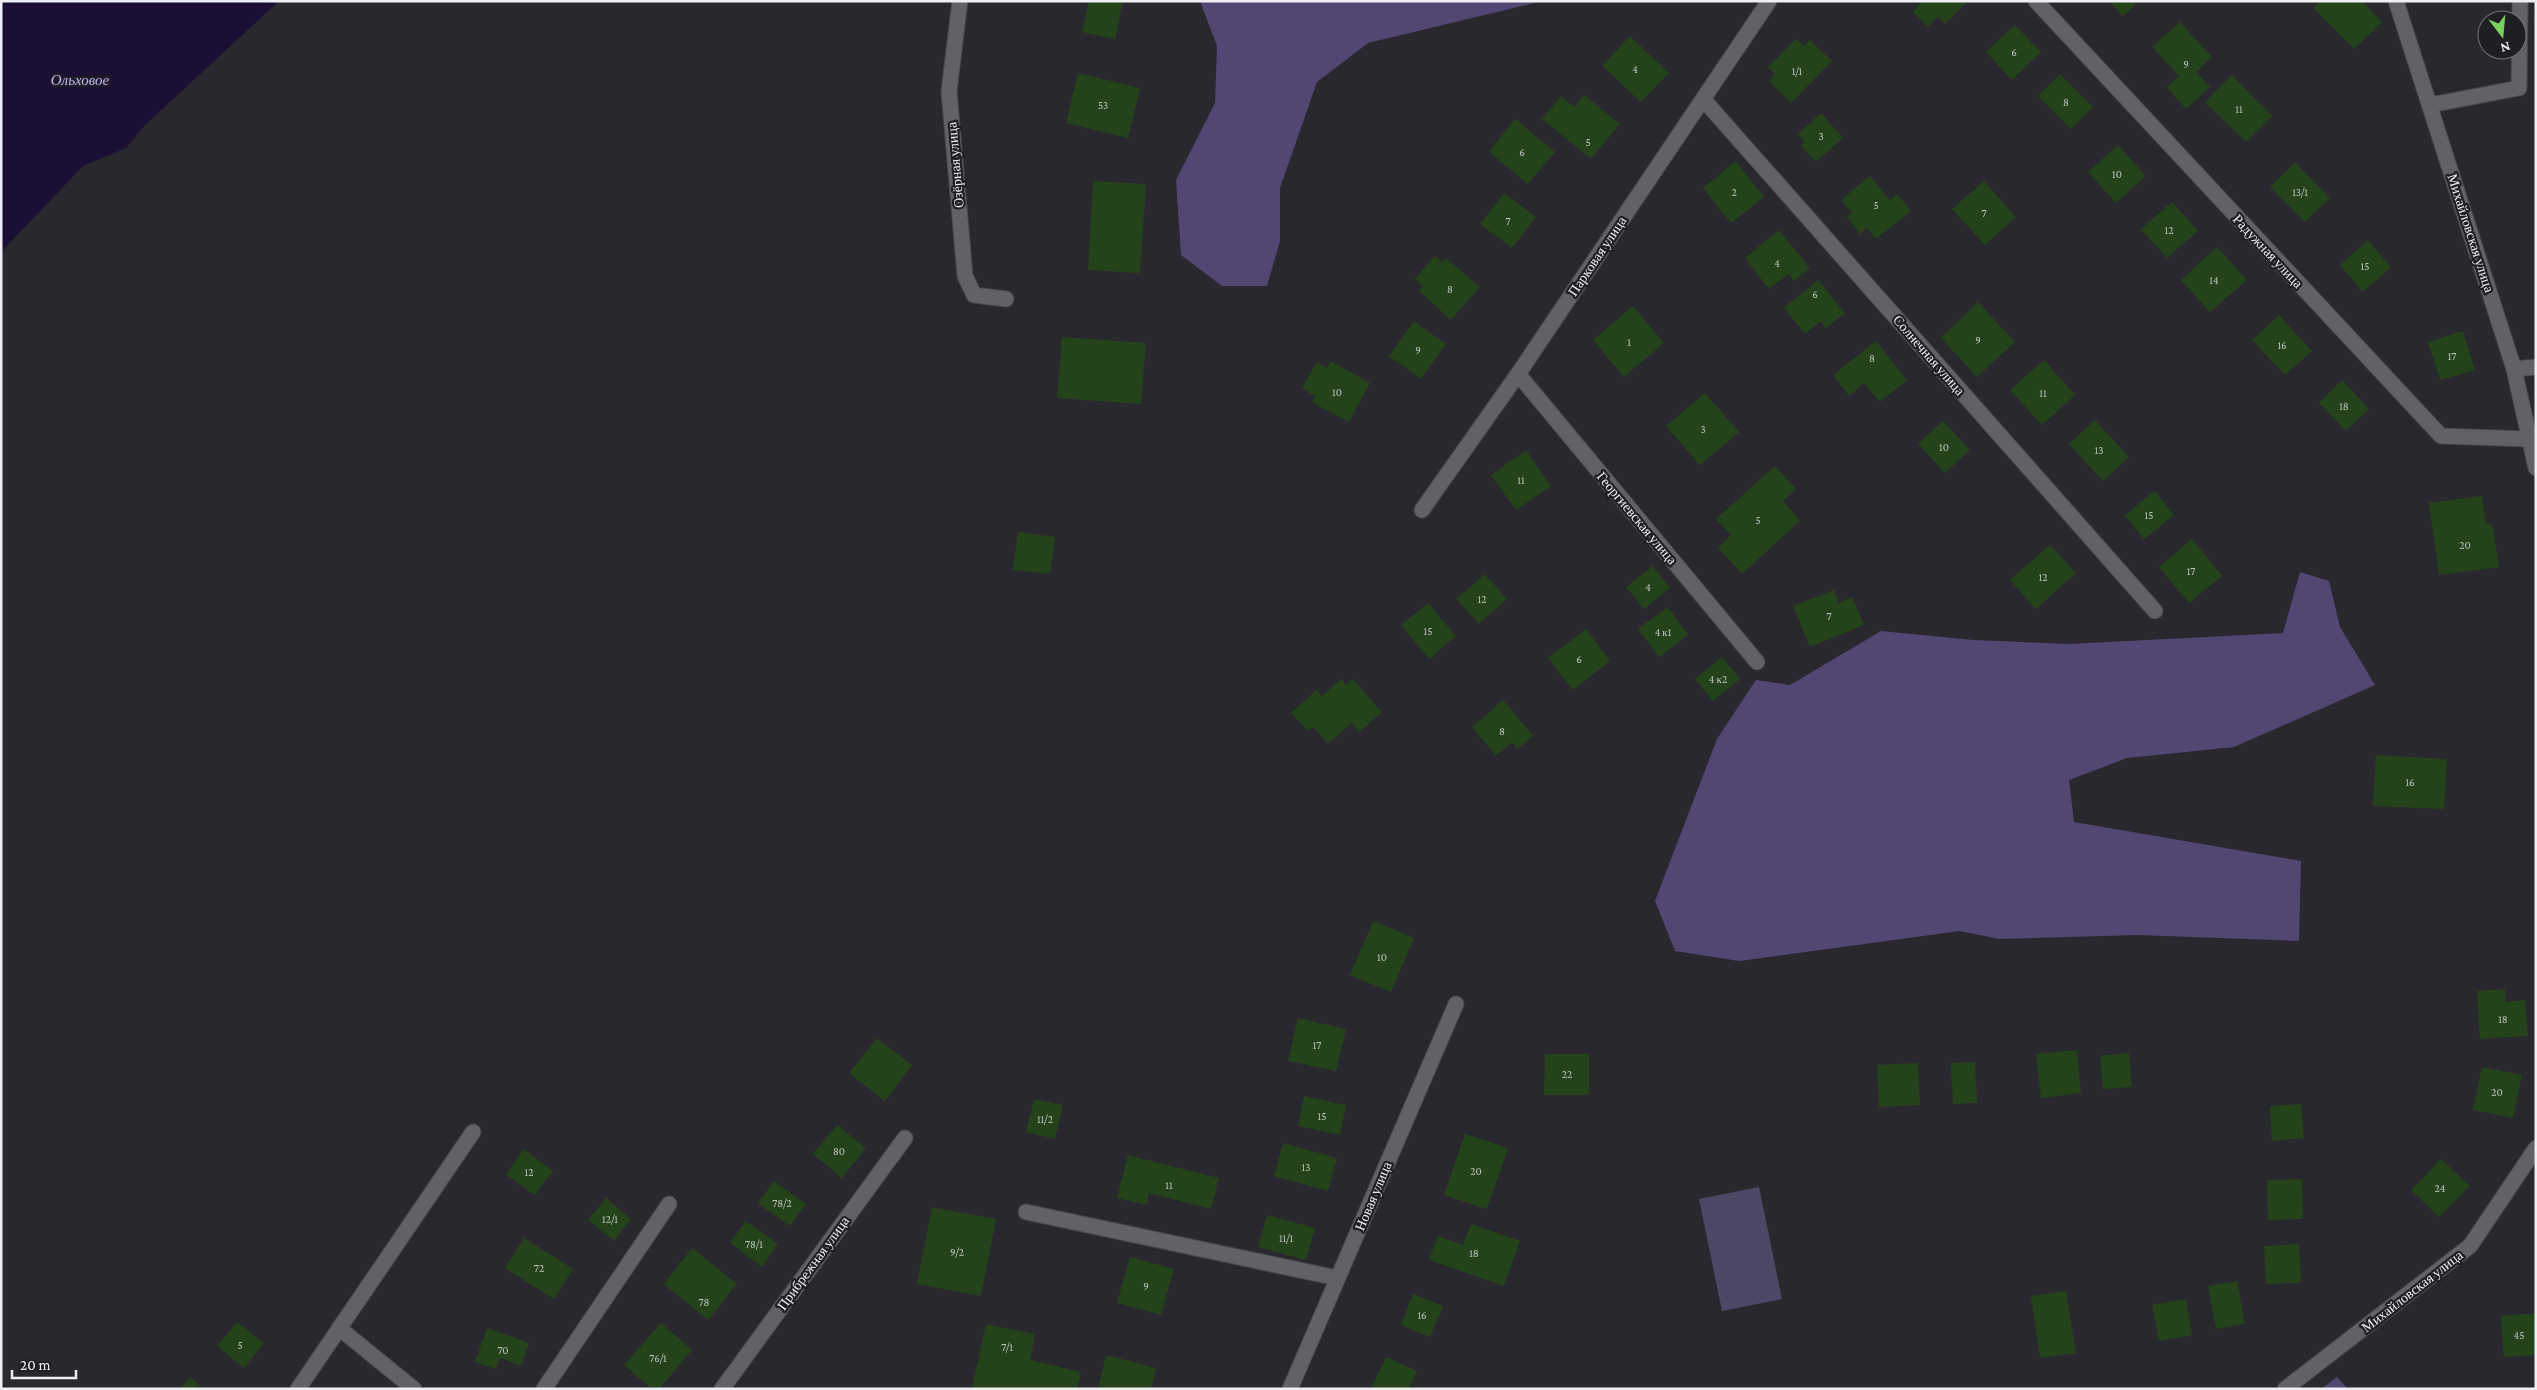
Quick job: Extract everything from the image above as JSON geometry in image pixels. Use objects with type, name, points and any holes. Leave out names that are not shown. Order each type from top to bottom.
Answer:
[{"type":"street","name":"Озёрная улица","points":[[960,1],[949,91],[965,276],[974,295],[1006,299]]},
{"type":"street","name":"Парковая улица","points":[[1422,510],[1518,374],[1769,1]]},
{"type":"street","name":"Радужная улица","points":[[2036,1],[2441,436],[2528,439]]},
{"type":"street","name":"Михайловская улица","points":[[2396,1],[2514,369],[2528,439],[2536,468]]},
{"type":"street","points":[[2430,105],[2519,88],[2520,1]]},
{"type":"street","name":"Солнечная улица","points":[[1703,99],[2155,611]]},
{"type":"street","points":[[2514,369],[2536,367]]},
{"type":"street","name":"Георгиевская улица","points":[[1518,374],[1757,662]]},
{"type":"street","name":"Новая улица","points":[[1290,1389],[1456,1004]]},
{"type":"street","points":[[298,1389],[472,1132]]},
{"type":"street","name":"Прибрежная улица","points":[[722,1389],[905,1138]]},
{"type":"street","name":"Михайловская улица","points":[[2285,1389],[2470,1246],[2536,1148]]},
{"type":"street","points":[[544,1389],[669,1204]]},
{"type":"street","points":[[1026,1212],[1337,1278]]},
{"type":"street","points":[[339,1328],[414,1389]]},
{"type":"shaded area","points":[[1200,1],[1543,1],[1368,43],[1317,82],[1280,188],[1280,241],[1267,286],[1222,286],[1181,255],[1176,180],[1215,103],[1217,46]]},
{"type":"shaded area","points":[[2300,572],[2329,581],[2340,627],[2375,685],[2234,747],[2127,758],[2069,780],[2074,822],[2301,861],[2299,941],[2138,935],[1999,939],[1960,931],[1739,961],[1675,951],[1655,901],[1717,739],[1756,680],[1790,685],[1881,631],[1973,640],[2070,644],[2283,633]]},
{"type":"shaded area","points":[[1759,1187],[1782,1299],[1722,1311],[1699,1199]]},
{"type":"shaded area","points":[[2337,1377],[2348,1389],[2321,1389]]},
{"type":"water","name":"Ольховое","points":[[1,1],[279,1],[144,126],[126,148],[83,166],[1,252]]},
{"type":"building","points":[[1089,1],[1123,1],[1115,39],[1082,32]]},
{"type":"building","points":[[1923,1],[1968,1],[1945,24],[1938,17],[1928,27],[1913,12]]},
{"type":"building","points":[[2109,1],[2139,1],[2123,16]]},
{"type":"building","points":[[2320,1],[2362,1],[2382,22],[2354,49],[2313,8]]},
{"type":"building","points":[[2180,22],[2212,57],[2196,72],[2210,87],[2186,109],[2167,87],[2179,76],[2152,47]]},
{"type":"building","points":[[2015,25],[2041,52],[2012,80],[1986,52]]},
{"type":"building","points":[[1630,36],[1669,73],[1641,102],[1602,66]]},
{"type":"building","points":[[1796,39],[1804,46],[1810,40],[1832,61],[1791,103],[1769,81],[1775,74],[1768,67]]},
{"type":"building","points":[[1078,73],[1140,88],[1128,138],[1066,123]]},
{"type":"building","points":[[2060,74],[2093,107],[2071,129],[2038,96]]},
{"type":"building","points":[[2232,75],[2272,116],[2246,142],[2205,102]]},
{"type":"building","points":[[1584,95],[1620,124],[1591,159],[1542,119],[1561,96],[1574,107]]},
{"type":"building","points":[[1821,113],[1843,138],[1816,162],[1801,146],[1805,142],[1798,134]]},
{"type":"building","points":[[1515,119],[1555,152],[1528,184],[1489,152]]},
{"type":"building","points":[[2118,145],[2146,176],[2116,203],[2088,172]]},
{"type":"building","points":[[1736,161],[1764,197],[1731,223],[1703,188]]},
{"type":"building","points":[[2295,162],[2330,198],[2305,222],[2270,187]]},
{"type":"building","points":[[1870,176],[1890,200],[1897,194],[1911,211],[1876,239],[1867,228],[1860,234],[1847,217],[1852,213],[1841,200]]},
{"type":"building","points":[[1093,181],[1146,184],[1140,273],[1088,270]]},
{"type":"building","points":[[1984,181],[2016,217],[1985,245],[1952,209]]},
{"type":"building","points":[[1504,193],[1536,217],[1512,248],[1480,224]]},
{"type":"building","points":[[2172,202],[2198,231],[2167,258],[2141,229]]},
{"type":"building","points":[[1779,230],[1810,268],[1794,281],[1788,274],[1769,289],[1745,258]]},
{"type":"building","points":[[2368,240],[2391,267],[2363,292],[2340,265]]},
{"type":"building","points":[[2217,247],[2247,280],[2210,312],[2181,280]]},
{"type":"building","points":[[1435,256],[1442,262],[1446,258],[1480,287],[1451,320],[1419,291],[1423,286],[1415,279]]},
{"type":"building","points":[[1818,280],[1845,313],[1826,328],[1820,321],[1805,334],[1784,308]]},
{"type":"building","points":[[1978,302],[2015,342],[1977,377],[1941,338]]},
{"type":"building","points":[[1633,306],[1664,343],[1624,377],[1593,340]]},
{"type":"building","points":[[2279,315],[2312,351],[2285,375],[2252,340]]},
{"type":"building","points":[[1414,321],[1446,344],[1421,379],[1389,356]]},
{"type":"building","points":[[2463,331],[2475,370],[2440,380],[2428,342]]},
{"type":"building","points":[[1062,337],[1146,343],[1141,404],[1057,398]]},
{"type":"building","points":[[1876,341],[1907,380],[1880,402],[1864,383],[1849,396],[1833,375]]},
{"type":"building","points":[[2044,360],[2075,395],[2042,425],[2010,390]]},
{"type":"building","points":[[1331,361],[1370,383],[1349,422],[1312,402],[1315,396],[1302,388],[1317,362],[1327,368]]},
{"type":"building","points":[[2342,380],[2369,409],[2346,431],[2319,403]]},
{"type":"building","points":[[1705,393],[1739,432],[1700,465],[1666,426]]},
{"type":"building","points":[[2095,420],[2129,457],[2103,481],[2069,444]]},
{"type":"building","points":[[1943,421],[1970,450],[1945,473],[1918,444]]},
{"type":"building","points":[[1526,450],[1551,486],[1516,510],[1491,475]]},
{"type":"building","points":[[1775,466],[1796,489],[1783,501],[1800,521],[1742,574],[1718,548],[1731,535],[1716,519]]},
{"type":"building","points":[[2155,491],[2174,515],[2144,539],[2125,515]]},
{"type":"building","points":[[2482,496],[2486,524],[2492,523],[2499,567],[2439,575],[2429,503]]},
{"type":"building","points":[[1018,532],[1055,537],[1050,574],[1013,570]]},
{"type":"building","points":[[2192,539],[2222,576],[2189,603],[2159,567]]},
{"type":"building","points":[[2050,545],[2076,573],[2036,609],[2010,580]]},
{"type":"building","points":[[1653,566],[1670,588],[1644,609],[1626,587]]},
{"type":"building","points":[[1485,574],[1507,599],[1479,624],[1456,599]]},
{"type":"building","points":[[1834,590],[1839,603],[1852,597],[1864,625],[1810,647],[1793,606]]},
{"type":"building","points":[[1428,603],[1456,636],[1429,659],[1401,625]]},
{"type":"building","points":[[1668,607],[1688,635],[1659,657],[1638,629]]},
{"type":"building","points":[[1586,629],[1610,661],[1573,690],[1548,658]]},
{"type":"building","points":[[1722,657],[1740,679],[1713,701],[1695,679]]},
{"type":"building","points":[[1341,679],[1346,685],[1353,679],[1382,712],[1359,732],[1352,723],[1328,744],[1313,727],[1308,731],[1291,713],[1316,690],[1322,696]]},
{"type":"building","points":[[1503,700],[1533,736],[1517,749],[1512,742],[1496,756],[1472,727]]},
{"type":"building","points":[[2376,755],[2447,759],[2444,809],[2373,806]]},
{"type":"building","points":[[1373,921],[1414,938],[1391,992],[1350,975]]},
{"type":"building","points":[[2505,989],[2506,1002],[2525,1000],[2528,1036],[2480,1039],[2477,991]]},
{"type":"building","points":[[1298,1018],[1346,1029],[1336,1071],[1288,1061]]},
{"type":"building","points":[[877,1038],[912,1065],[885,1101],[849,1073]]},
{"type":"building","points":[[2077,1050],[2081,1093],[2041,1098],[2036,1054]]},
{"type":"building","points":[[2129,1053],[2132,1087],[2103,1089],[2100,1056]]},
{"type":"building","points":[[1545,1054],[1589,1054],[1589,1095],[1544,1095]]},
{"type":"building","points":[[1975,1062],[1977,1103],[1953,1104],[1951,1063]]},
{"type":"building","points":[[1918,1063],[1920,1105],[1879,1107],[1877,1065]]},
{"type":"building","points":[[2482,1067],[2522,1075],[2513,1118],[2473,1110]]},
{"type":"building","points":[[1304,1096],[1346,1105],[1340,1135],[1298,1126]]},
{"type":"building","points":[[1034,1099],[1063,1105],[1055,1139],[1026,1132]]},
{"type":"building","points":[[2301,1104],[2304,1138],[2272,1141],[2270,1106]]},
{"type":"building","points":[[837,1125],[866,1148],[842,1178],[813,1154]]},
{"type":"building","points":[[1465,1134],[1508,1148],[1487,1209],[1444,1195]]},
{"type":"building","points":[[1283,1143],[1337,1158],[1328,1191],[1274,1176]]},
{"type":"building","points":[[524,1149],[553,1171],[534,1195],[506,1174]]},
{"type":"building","points":[[1128,1155],[1219,1178],[1211,1209],[1149,1193],[1147,1205],[1117,1198]]},
{"type":"building","points":[[2441,1159],[2470,1186],[2439,1217],[2411,1190]]},
{"type":"building","points":[[2302,1179],[2303,1219],[2268,1220],[2267,1180]]},
{"type":"building","points":[[774,1181],[806,1204],[790,1226],[758,1203]]},
{"type":"building","points":[[606,1198],[631,1219],[614,1241],[588,1220]]},
{"type":"building","points":[[932,1207],[996,1219],[981,1296],[917,1284]]},
{"type":"building","points":[[1267,1215],[1315,1228],[1306,1260],[1258,1247]]},
{"type":"building","points":[[746,1221],[778,1244],[762,1267],[730,1243]]},
{"type":"building","points":[[1471,1224],[1520,1241],[1504,1286],[1429,1260],[1438,1236],[1463,1245]]},
{"type":"building","points":[[524,1238],[573,1269],[554,1299],[505,1268]]},
{"type":"building","points":[[2299,1244],[2301,1283],[2266,1284],[2264,1246]]},
{"type":"building","points":[[692,1248],[737,1284],[708,1320],[664,1284]]},
{"type":"building","points":[[1130,1257],[1174,1269],[1161,1315],[1117,1303]]},
{"type":"building","points":[[2237,1281],[2245,1324],[2216,1329],[2208,1286]]},
{"type":"building","points":[[2066,1291],[2076,1353],[2040,1358],[2031,1296]]},
{"type":"building","points":[[1413,1294],[1443,1306],[1430,1337],[1401,1325]]},
{"type":"building","points":[[2186,1299],[2192,1335],[2159,1341],[2152,1305]]},
{"type":"building","points":[[2536,1313],[2536,1355],[2504,1357],[2501,1316]]},
{"type":"building","points":[[237,1322],[264,1343],[244,1368],[217,1346]]},
{"type":"building","points":[[661,1323],[692,1350],[659,1389],[652,1389],[624,1365]]},
{"type":"building","points":[[986,1324],[1035,1334],[1030,1360],[1081,1372],[1077,1389],[972,1389]]},
{"type":"building","points":[[487,1328],[529,1343],[521,1366],[500,1358],[496,1369],[475,1362]]},
{"type":"building","points":[[1106,1355],[1156,1368],[1151,1389],[1098,1389]]},
{"type":"building","points":[[1386,1357],[1417,1371],[1409,1389],[1371,1389]]},
{"type":"building","points":[[190,1377],[203,1389],[180,1389]]}]
